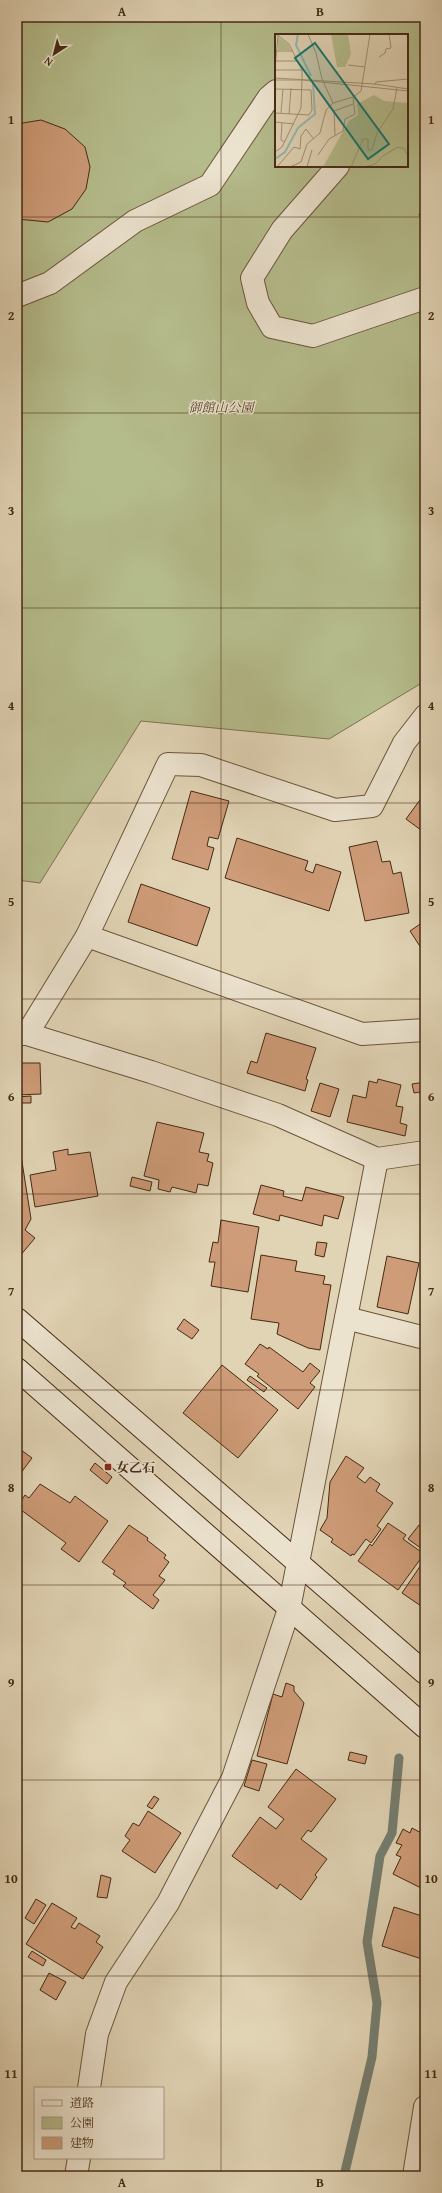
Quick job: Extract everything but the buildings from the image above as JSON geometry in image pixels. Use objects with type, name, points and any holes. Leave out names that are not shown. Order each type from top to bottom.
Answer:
[{"type":"street","points":[[17,296],[50,283],[135,221],[210,185],[269,97],[275,92]]},
{"type":"street","points":[[337,167],[282,230],[252,278],[258,303],[272,327],[313,336],[425,298]]},
{"type":"street","points":[[425,716],[404,743],[372,806],[335,810],[200,765],[168,764],[87,936],[22,1034],[151,1072],[278,1115],[377,1159],[425,1152]]},
{"type":"street","points":[[87,936],[362,1034],[425,1030]]},
{"type":"street","points":[[89,2087],[97,2034],[116,1982],[168,1903],[233,1778],[289,1609],[377,1159]]},
{"type":"street","points":[[346,1318],[425,1338]]},
{"type":"street","points":[[17,1319],[425,1673]]},
{"type":"street","points":[[17,1369],[425,1727]]},
{"type":"street","points":[[414,2176],[425,2107]]},
{"type":"street","points":[[76,2176],[79,2159]]},
{"type":"green space","name":"御館山公園","points":[[17,17],[425,17],[425,681],[329,739],[141,721],[40,883],[17,880]]},
{"type":"waterway","points":[[344,2176],[372,2057],[377,2003],[367,1942],[380,1856],[392,1833],[399,1758]]},
{"type":"place","name":"女乙石","points":[[108,1467]]}]
